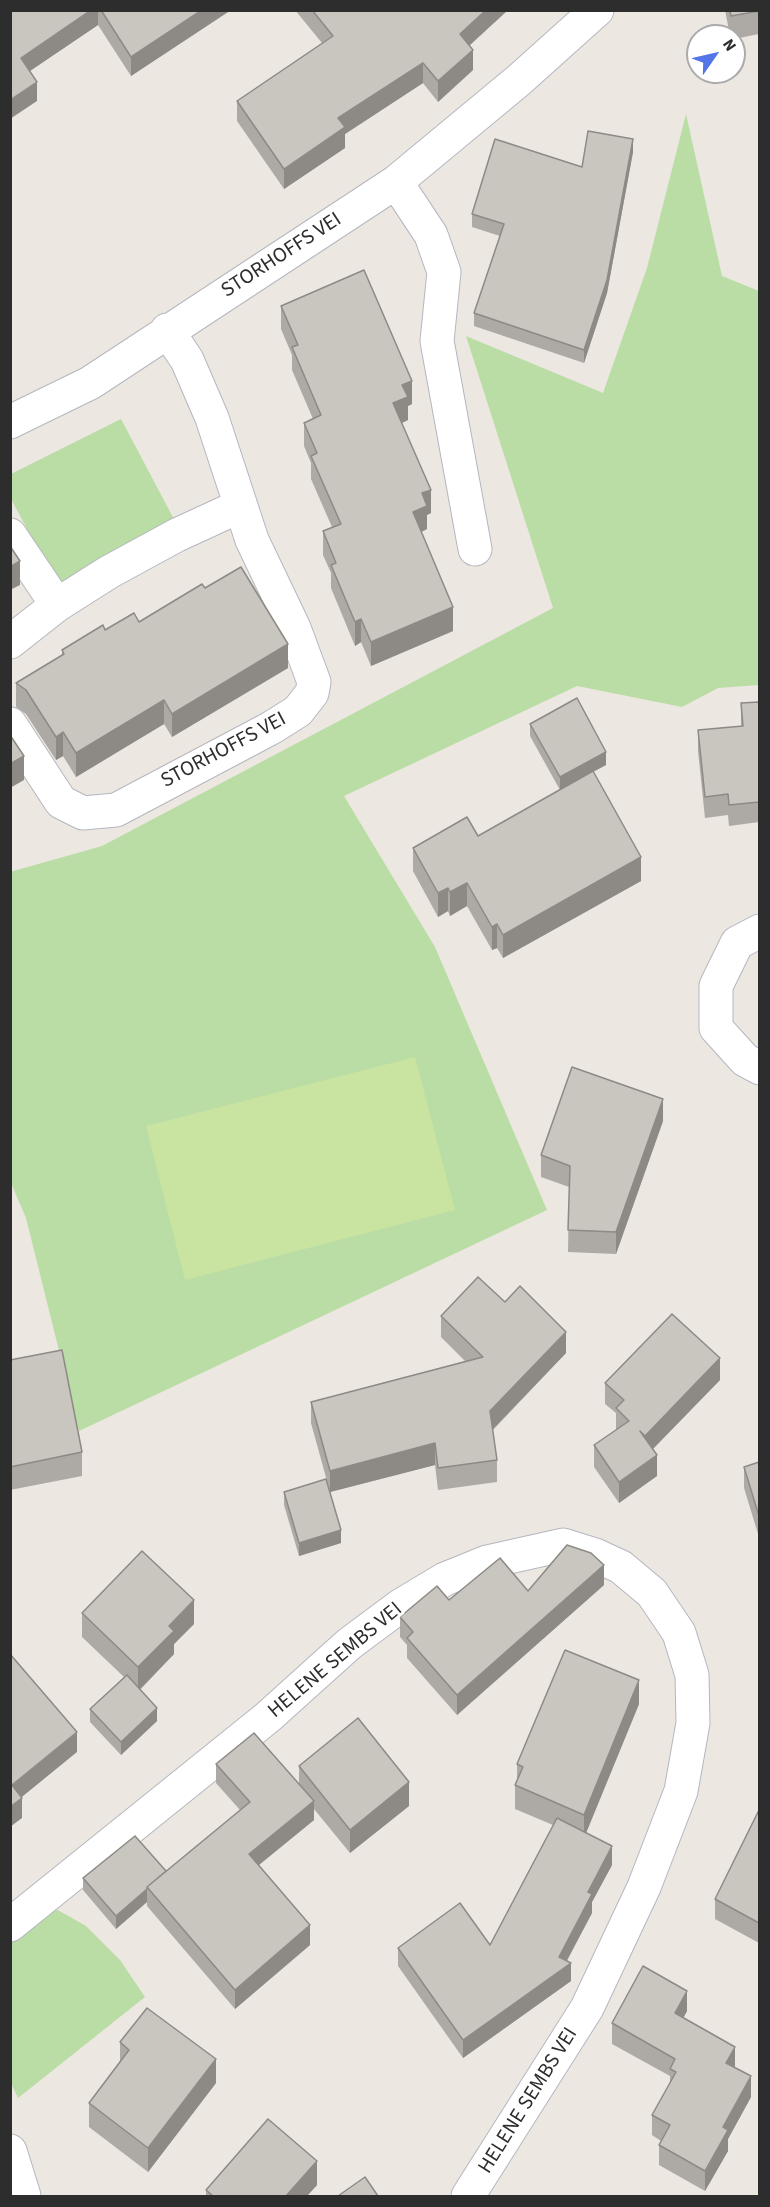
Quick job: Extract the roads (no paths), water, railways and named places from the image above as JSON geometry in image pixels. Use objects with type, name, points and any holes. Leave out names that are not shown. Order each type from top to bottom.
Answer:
[{"type":"street","name":"STORHOFFS VEI","points":[[10,422],[90,383],[167,330],[396,182],[519,80],[597,10]]},
{"type":"street","points":[[396,182],[431,235],[444,272],[437,341],[475,549]]},
{"type":"street","name":"STORHOFFS VEI","points":[[10,724],[61,802],[83,813],[116,810],[188,769],[271,728],[307,702],[314,682],[294,628],[252,540],[230,467],[212,418],[187,360],[167,330]]},
{"type":"street","points":[[10,642],[57,605],[177,535],[240,506]]},
{"type":"street","points":[[10,535],[57,605]]},
{"type":"street","points":[[759,931],[737,944],[716,986],[716,1029],[746,1060],[759,1068]]},
{"type":"street","name":"HELENE SEMBS VEI","points":[[10,1925],[268,1717],[349,1644],[400,1606],[445,1578],[487,1562],[563,1545],[595,1555],[621,1567],[652,1593],[679,1633],[692,1676],[693,1723],[681,1791],[644,1887],[587,2008],[468,2196]]},
{"type":"street","points":[[10,2151],[24,2196]]}]
